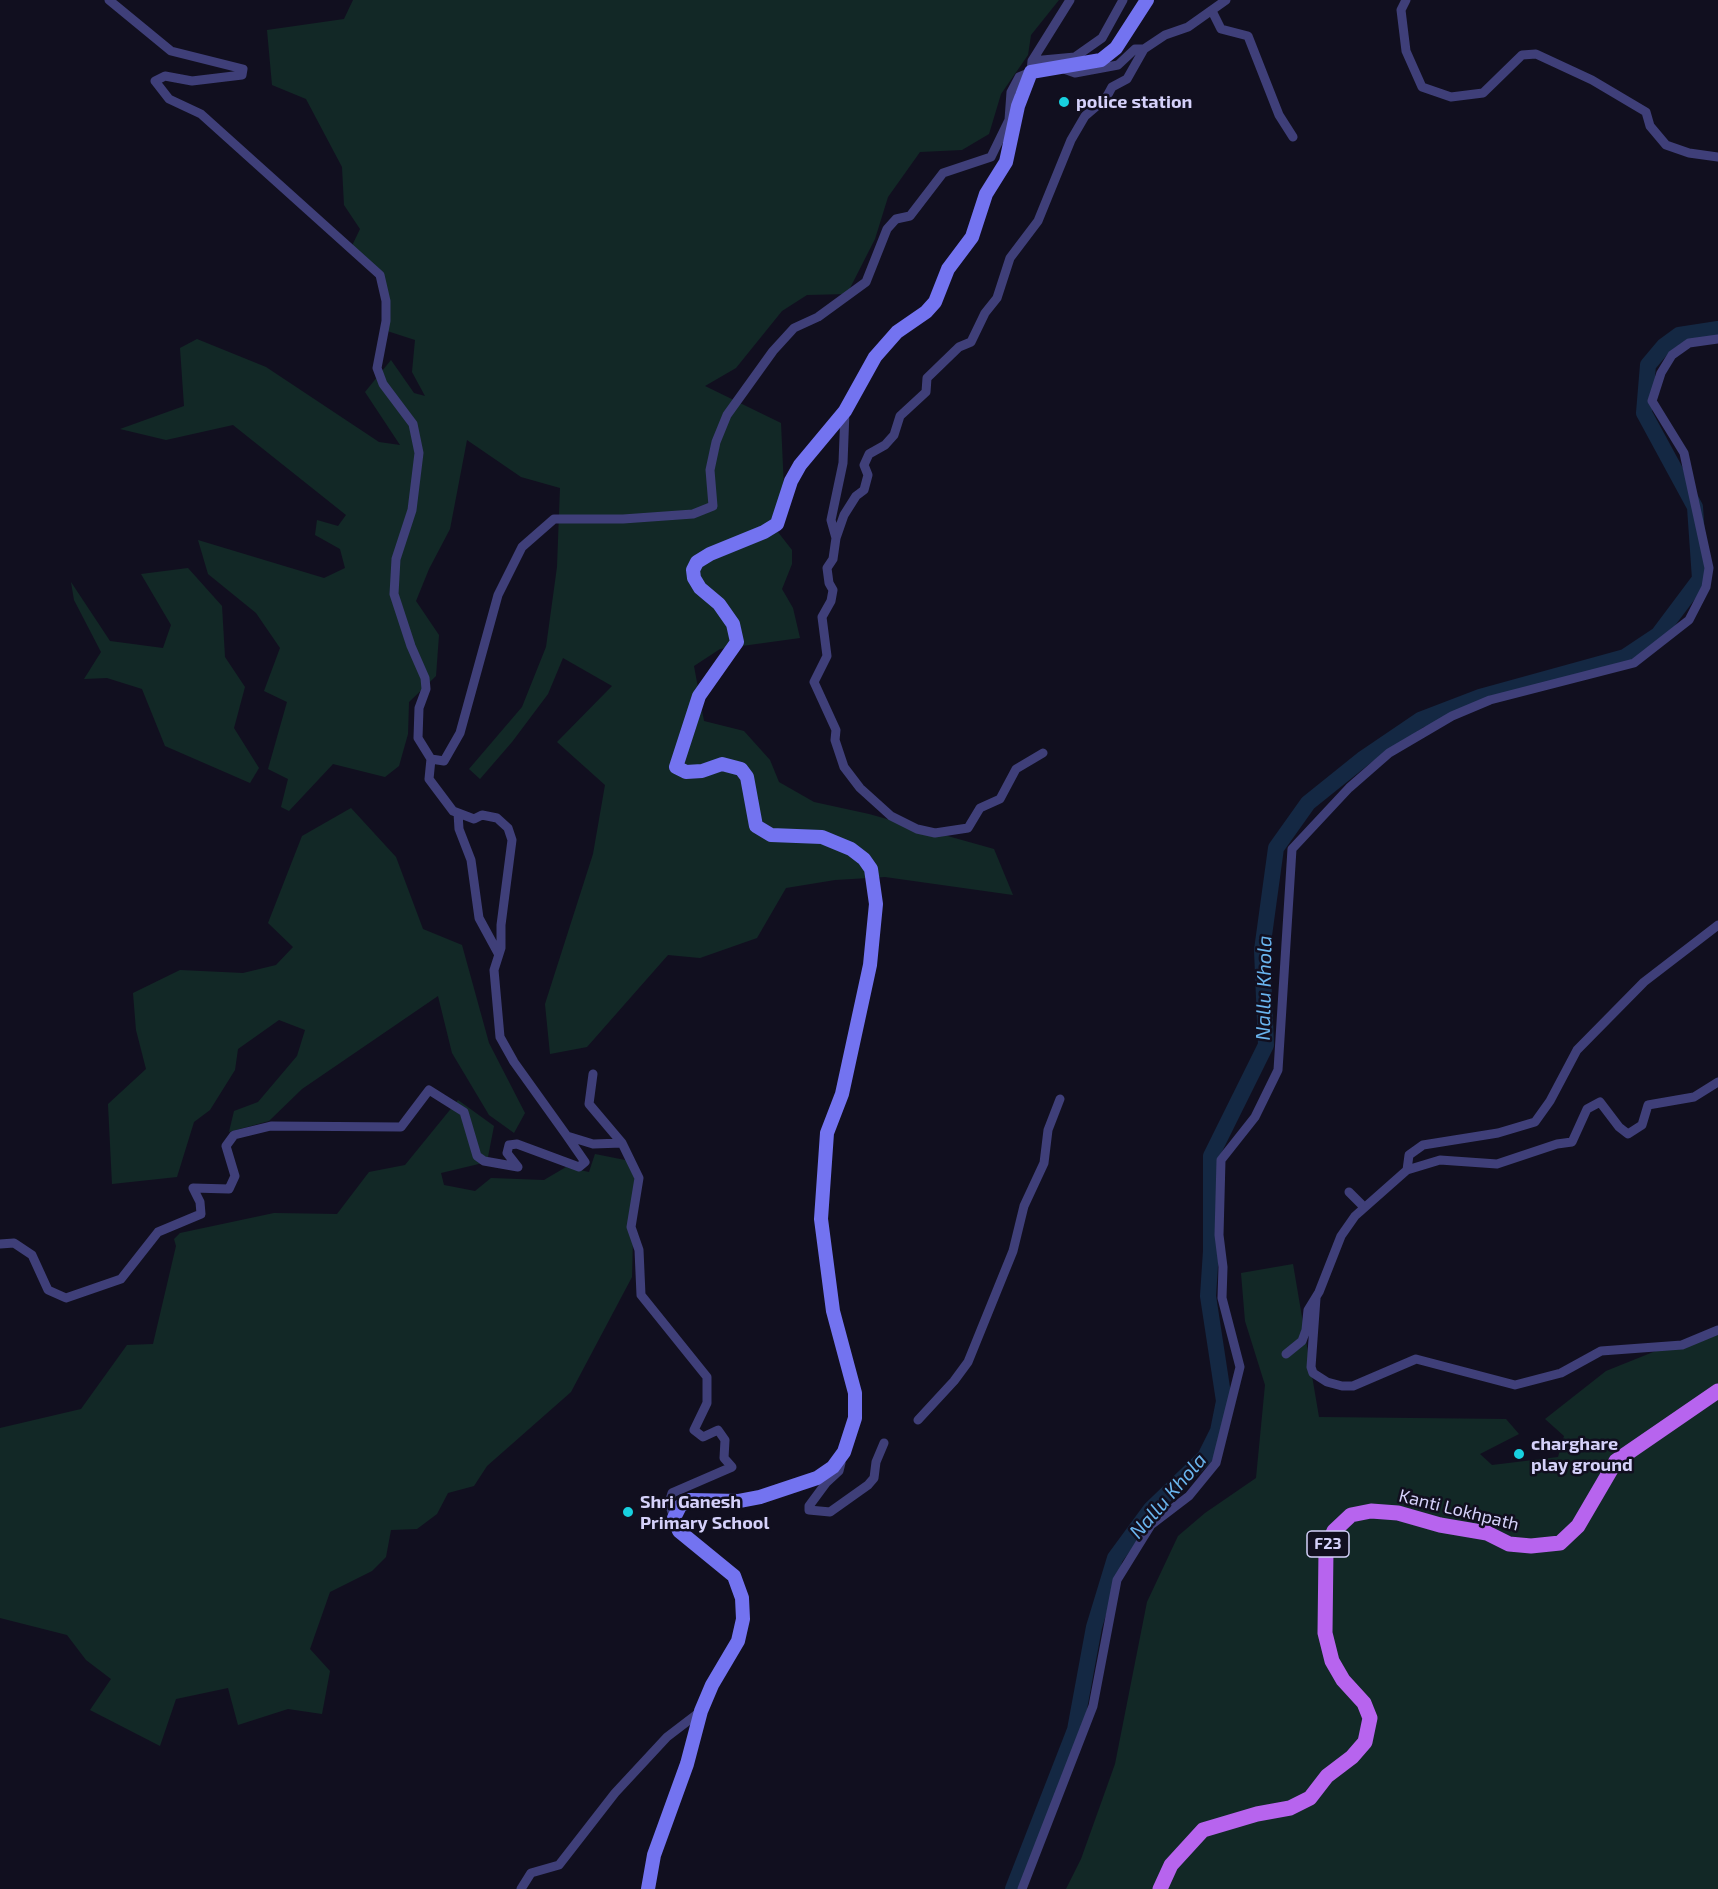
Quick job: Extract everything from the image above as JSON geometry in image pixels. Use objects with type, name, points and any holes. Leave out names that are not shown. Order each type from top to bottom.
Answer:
[{"type":"main road","points":[[648,1889],[654,1856],[687,1764],[701,1711],[711,1685],[738,1641],[743,1619],[742,1598],[734,1576],[679,1531],[674,1518],[680,1506],[690,1500],[739,1500],[760,1497],[818,1478],[833,1467],[844,1452],[856,1406],[830,1293],[821,1219],[822,1188],[827,1133],[842,1094],[870,964],[876,904],[875,883],[864,859],[836,841],[822,837],[771,835],[756,826],[747,777],[741,769],[732,764],[722,764],[702,771],[680,770],[676,762],[702,690],[737,642],[733,624],[719,604],[700,588],[694,578],[693,570],[698,562],[710,554],[764,532],[777,524],[791,481],[800,465],[845,411],[875,357],[887,342],[935,302],[948,270],[972,237],[986,194],[1006,162],[1018,106],[1031,66],[1061,68],[1101,60],[1116,48],[1147,0]]},
{"type":"main road","name":"Kanti Lokhpath","points":[[1161,1889],[1172,1865],[1203,1830],[1257,1814],[1290,1808],[1310,1798],[1327,1776],[1352,1757],[1365,1742],[1370,1718],[1364,1703],[1343,1680],[1332,1661],[1325,1633],[1326,1550],[1334,1531],[1352,1515],[1371,1511],[1398,1513],[1487,1533],[1509,1544],[1531,1546],[1560,1543],[1578,1526],[1616,1461],[1718,1390]]},
{"type":"street","points":[[0,1244],[14,1244],[32,1254],[48,1290],[66,1298],[121,1279],[158,1232],[201,1214],[200,1202],[193,1188],[230,1189],[235,1176],[226,1146],[234,1135],[272,1126],[401,1127],[429,1090],[464,1112],[477,1156],[484,1161],[518,1167],[507,1153],[509,1145],[517,1144],[579,1167],[585,1162],[514,1062],[500,1037],[494,980],[512,840],[508,828],[497,818],[482,815],[474,819],[453,812],[429,779],[431,759],[418,738],[419,708],[426,689],[425,678],[411,646],[394,594],[396,559],[412,510],[419,453],[413,424],[383,384],[377,368],[386,321],[386,301],[380,275],[201,114],[169,99],[155,81],[165,76],[192,81],[242,75],[243,69],[171,51],[109,0]]},
{"type":"street","points":[[431,759],[444,761],[454,748],[498,596],[522,547],[554,519],[623,519],[693,514],[713,506],[710,470],[716,442],[727,415],[773,351],[794,328],[818,317],[866,282],[887,229],[896,219],[910,216],[943,173],[991,157],[1009,120],[1011,92],[1020,77],[1031,66],[1070,0]]},
{"type":"street","points":[[1031,66],[1075,57],[1102,39],[1123,0]]},
{"type":"street","points":[[1043,753],[1016,769],[1000,798],[980,808],[968,828],[935,833],[916,829],[891,816],[850,778],[839,757],[835,740],[836,730],[814,682],[827,656],[822,617],[831,601],[833,590],[829,583],[827,568],[833,559],[836,538],[850,505],[864,490],[868,475],[864,465],[869,454],[885,445],[894,435],[900,416],[926,392],[927,378],[959,347],[971,342],[985,313],[996,298],[1010,258],[1038,221],[1071,140],[1085,116],[1106,98],[1112,87],[1127,79],[1144,50],[1165,35],[1188,27],[1226,0]]},
{"type":"street","points":[[1406,0],[1401,10],[1406,51],[1422,87],[1451,98],[1482,93],[1522,55],[1536,54],[1592,80],[1646,112],[1650,126],[1666,145],[1689,153],[1718,157]]},
{"type":"street","points":[[1212,11],[1221,29],[1248,36],[1280,115],[1293,137]]},
{"type":"street","points":[[1061,68],[1075,74],[1118,65],[1135,49],[1144,50]]},
{"type":"street","points":[[1022,1889],[1093,1706],[1117,1580],[1151,1525],[1189,1496],[1216,1463],[1240,1367],[1222,1298],[1223,1266],[1219,1235],[1221,1160],[1256,1117],[1278,1070],[1292,849],[1374,765],[1389,753],[1452,716],[1490,700],[1634,663],[1689,620],[1706,587],[1709,568],[1684,453],[1653,401],[1661,373],[1672,355],[1689,343],[1718,339]]},
{"type":"street","points":[[836,538],[831,520],[843,463],[845,411]]},
{"type":"street","points":[[458,813],[459,829],[471,860],[479,918],[498,953]]},
{"type":"street","points":[[1407,1170],[1409,1155],[1424,1145],[1498,1133],[1535,1122],[1550,1101],[1577,1050],[1644,982],[1718,925]]},
{"type":"street","points":[[593,1074],[589,1104],[622,1143],[639,1178],[631,1227],[639,1250],[640,1295],[707,1377],[707,1403],[694,1430],[703,1437],[718,1430],[725,1440],[724,1458],[732,1467],[672,1494],[669,1503],[674,1518]]},
{"type":"street","points":[[1286,1354],[1302,1341],[1306,1330],[1308,1310],[1316,1298],[1341,1236],[1364,1207],[1407,1170],[1440,1160],[1497,1164],[1557,1144],[1572,1142],[1587,1109],[1600,1102],[1619,1127],[1628,1134],[1642,1125],[1648,1105],[1694,1097],[1718,1082]]},
{"type":"street","points":[[918,1420],[968,1362],[1013,1251],[1024,1206],[1044,1163],[1048,1130],[1060,1099]]},
{"type":"street","points":[[567,1136],[593,1144],[622,1143]]},
{"type":"street","points":[[1349,1192],[1364,1207]]},
{"type":"street","points":[[1316,1298],[1311,1367],[1313,1372],[1327,1382],[1342,1386],[1353,1386],[1416,1359],[1515,1385],[1561,1373],[1601,1351],[1682,1345],[1718,1330]]},
{"type":"street","points":[[844,1452],[839,1471],[826,1483],[809,1506],[809,1510],[831,1512],[868,1485],[874,1478],[876,1462],[884,1443]]},
{"type":"street","points":[[521,1889],[531,1873],[559,1865],[630,1777],[667,1737],[701,1711]]},
{"type":"green space","points":[[353,0],[1059,0],[1031,35],[1028,55],[1001,94],[989,134],[962,150],[920,152],[888,197],[875,239],[847,294],[807,295],[782,311],[736,368],[705,386],[781,423],[784,489],[774,527],[792,550],[792,564],[782,589],[793,608],[800,638],[720,649],[694,666],[704,721],[744,731],[770,760],[779,782],[814,802],[869,814],[994,849],[1013,895],[885,877],[835,880],[786,888],[757,938],[700,958],[668,955],[587,1047],[550,1054],[545,1004],[593,854],[605,785],[557,742],[612,686],[563,658],[548,694],[512,742],[480,779],[469,769],[522,707],[546,647],[557,567],[560,488],[521,477],[467,440],[450,529],[429,569],[416,601],[439,635],[436,676],[409,702],[408,734],[399,766],[385,777],[333,764],[289,811],[281,807],[288,779],[268,769],[287,702],[264,691],[280,648],[256,613],[208,574],[198,540],[324,578],[345,568],[340,549],[315,535],[317,520],[338,526],[346,515],[233,425],[166,440],[120,429],[184,406],[180,348],[197,339],[266,367],[379,442],[400,445],[365,392],[391,360],[414,393],[425,396],[412,372],[415,340],[381,329],[387,301],[383,272],[350,250],[360,229],[344,205],[342,167],[306,99],[272,85],[267,30],[344,19]]},
{"type":"green space","points":[[188,568],[222,606],[225,657],[245,687],[234,728],[259,768],[250,783],[165,746],[142,689],[107,678],[84,679],[101,652],[74,600],[71,582],[110,641],[163,648],[171,625],[141,574]]},
{"type":"green space","points":[[351,808],[396,857],[423,929],[462,945],[489,1043],[525,1113],[514,1133],[489,1115],[452,1053],[438,996],[302,1089],[269,1121],[229,1132],[234,1111],[258,1102],[297,1056],[305,1030],[279,1020],[238,1049],[235,1070],[210,1110],[194,1122],[177,1177],[112,1184],[108,1104],[146,1069],[136,1030],[133,993],[180,970],[243,973],[276,965],[293,947],[268,923],[302,836]]},
{"type":"green space","points":[[458,1100],[494,1126],[487,1162],[441,1173],[444,1185],[475,1191],[491,1178],[544,1180],[566,1167],[589,1172],[595,1154],[635,1162],[632,1277],[571,1392],[487,1466],[474,1486],[448,1493],[437,1514],[417,1529],[391,1530],[386,1557],[372,1571],[330,1592],[310,1649],[330,1671],[322,1714],[288,1709],[238,1725],[228,1688],[176,1699],[160,1746],[90,1710],[111,1679],[86,1660],[67,1635],[0,1618],[0,1428],[81,1409],[127,1345],[153,1344],[176,1246],[174,1239],[180,1233],[274,1213],[337,1214],[369,1172],[405,1165]]},
{"type":"green space","points":[[1293,1264],[1319,1417],[1506,1419],[1519,1434],[1480,1454],[1492,1465],[1558,1457],[1564,1436],[1545,1419],[1606,1371],[1718,1326],[1718,1889],[1066,1889],[1081,1859],[1115,1764],[1147,1602],[1178,1536],[1205,1513],[1256,1478],[1265,1385],[1245,1321],[1241,1273]]},
{"type":"waterway","name":"Nallu Khola","points":[[1013,1889],[1075,1730],[1094,1627],[1115,1558],[1151,1509],[1205,1457],[1218,1431],[1224,1401],[1208,1296],[1211,1251],[1211,1156],[1266,1045],[1262,950],[1276,848],[1308,803],[1364,758],[1420,720],[1480,697],[1625,657],[1658,635],[1700,579],[1695,507],[1644,413],[1648,365],[1664,346],[1679,335],[1718,329]]},
{"type":"place","name":"police station","points":[[1064,102]]},
{"type":"place","name":"charghare play ground","points":[[1519,1454]]},
{"type":"place","name":"Shri Ganesh Primary School","points":[[628,1512]]}]
